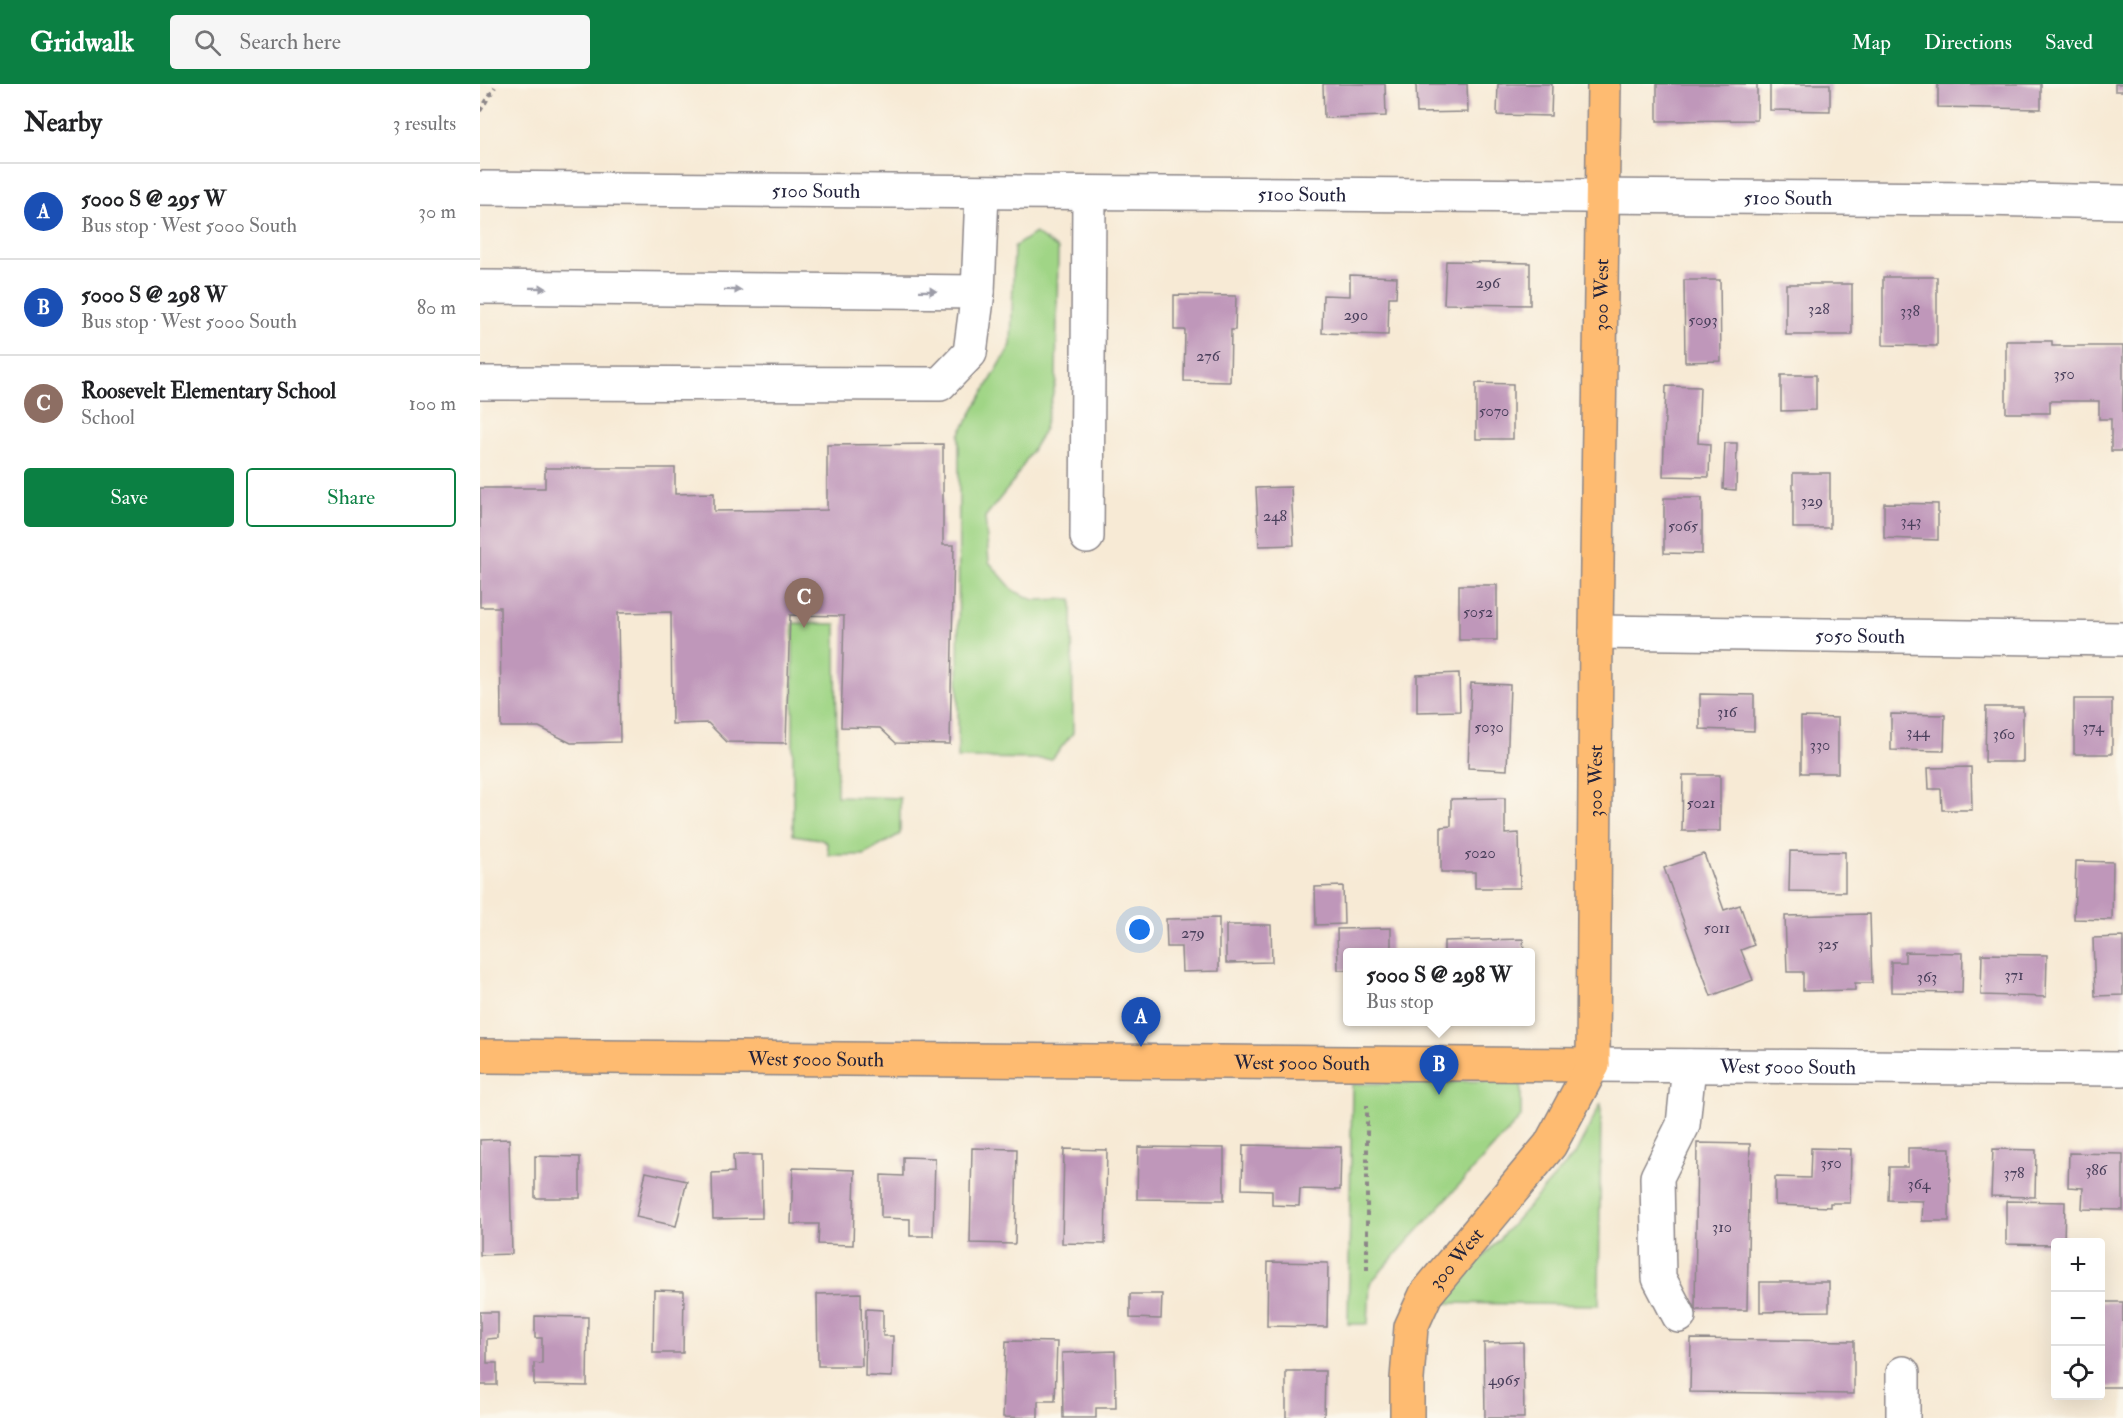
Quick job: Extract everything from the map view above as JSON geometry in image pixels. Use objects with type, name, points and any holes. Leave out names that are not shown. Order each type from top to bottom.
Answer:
[{"type":"main road","name":"300 West","points":[[1407,1418],[1411,1327],[1426,1294],[1550,1145],[1593,1065],[1596,632],[1604,84]]},
{"type":"main road","name":"West 5000 South","points":[[480,1056],[1593,1065]]},
{"type":"street","name":"5100 South","points":[[480,188],[2123,202]]},
{"type":"street","points":[[480,383],[940,384],[970,353],[978,292],[982,193]]},
{"type":"street","points":[[1087,537],[1089,194]]},
{"type":"street","points":[[480,287],[978,292]]},
{"type":"street","name":"5050 South","points":[[1596,632],[2123,639]]},
{"type":"street","name":"West 5000 South","points":[[1593,1065],[2123,1069]]},
{"type":"street","points":[[1679,1316],[1659,1278],[1656,1177],[1683,1125],[1689,1066]]},
{"type":"street","points":[[1903,1373],[1903,1418]]},
{"type":"path","points":[[480,111],[495,87]]},
{"type":"path","points":[[1366,1270],[1367,1105]]},
{"type":"green space","points":[[1035,233],[1058,249],[1056,382],[1043,432],[1013,482],[985,517],[989,562],[1014,591],[1034,600],[1072,599],[1073,733],[1052,759],[958,758],[959,435],[1011,345],[1014,247]]},
{"type":"green space","points":[[793,623],[836,624],[837,796],[900,798],[900,834],[864,855],[829,855],[827,843],[820,839],[793,835]]},
{"type":"green space","points":[[1521,1080],[1521,1117],[1370,1283],[1368,1324],[1348,1324],[1352,1084]]},
{"type":"green space","points":[[1601,1103],[1599,1305],[1442,1303],[1576,1153]]},
{"type":"building","points":[[1323,84],[1385,84],[1386,116],[1324,118]]},
{"type":"building","points":[[1416,84],[1467,84],[1468,112],[1417,113]]},
{"type":"building","points":[[1498,84],[1552,84],[1551,116],[1497,115]]},
{"type":"building","points":[[1657,84],[1757,84],[1757,120],[1657,121]]},
{"type":"building","points":[[1770,84],[1830,84],[1830,111],[1770,110]]},
{"type":"building","points":[[1938,84],[2041,84],[2041,109],[1938,107]]},
{"type":"building","points":[[2115,84],[2123,84],[2123,91],[2115,91]]},
{"type":"building","points":[[1446,261],[1530,263],[1530,305],[1444,304]]},
{"type":"building","points":[[1350,275],[1397,277],[1396,297],[1389,297],[1388,335],[1322,333],[1323,295],[1350,296]]},
{"type":"building","points":[[1883,277],[1937,277],[1937,346],[1883,345]]},
{"type":"building","points":[[1684,280],[1720,280],[1721,361],[1685,362]]},
{"type":"building","points":[[1786,284],[1852,284],[1852,335],[1786,335]]},
{"type":"building","points":[[1174,295],[1236,296],[1235,330],[1231,330],[1230,382],[1184,381],[1185,330],[1174,330]]},
{"type":"building","points":[[2006,341],[2052,341],[2052,346],[2123,346],[2123,451],[2111,451],[2111,419],[2099,419],[2099,401],[2050,401],[2050,413],[2006,413]]},
{"type":"building","points":[[1781,375],[1816,375],[1816,410],[1781,411]]},
{"type":"building","points":[[1476,383],[1513,384],[1513,439],[1476,439]]},
{"type":"building","points":[[1666,386],[1700,387],[1698,443],[1710,444],[1709,477],[1663,476]]},
{"type":"building","points":[[1725,443],[1737,443],[1736,490],[1723,489]]},
{"type":"building","points":[[943,444],[943,545],[954,545],[950,744],[896,743],[880,728],[841,727],[844,616],[790,615],[786,743],[727,742],[708,723],[672,724],[671,612],[618,613],[620,742],[571,743],[539,727],[501,727],[500,607],[480,607],[480,488],[545,488],[545,468],[675,468],[675,494],[714,493],[714,511],[827,510],[827,445]]},
{"type":"building","points":[[1793,473],[1830,473],[1830,528],[1793,528]]},
{"type":"building","points":[[1291,487],[1294,545],[1259,546],[1256,488]]},
{"type":"building","points":[[1664,498],[1702,498],[1702,554],[1664,553]]},
{"type":"building","points":[[1884,503],[1938,504],[1938,540],[1884,538]]},
{"type":"building","points":[[1459,585],[1497,585],[1497,640],[1459,640]]},
{"type":"building","points":[[1459,673],[1460,711],[1417,712],[1417,675]]},
{"type":"building","points":[[1471,683],[1510,685],[1507,770],[1468,768]]},
{"type":"building","points":[[1700,694],[1754,695],[1754,731],[1700,729]]},
{"type":"building","points":[[2074,699],[2112,699],[2112,754],[2074,754]]},
{"type":"building","points":[[1986,707],[2023,707],[2023,762],[1985,762]]},
{"type":"building","points":[[1891,714],[1945,715],[1944,751],[1891,750]]},
{"type":"building","points":[[1801,717],[1838,718],[1838,773],[1801,773]]},
{"type":"building","points":[[1971,767],[1972,810],[1942,810],[1941,789],[1929,789],[1928,768]]},
{"type":"building","points":[[1683,775],[1720,775],[1720,831],[1682,831]]},
{"type":"building","points":[[1505,798],[1505,834],[1519,833],[1520,888],[1475,888],[1475,872],[1441,872],[1441,827],[1451,826],[1451,799]]},
{"type":"building","points":[[1790,851],[1845,852],[1845,892],[1789,891]]},
{"type":"building","points":[[1704,854],[1724,910],[1740,905],[1754,945],[1741,950],[1753,980],[1711,996],[1664,868]]},
{"type":"building","points":[[2076,861],[2113,862],[2112,920],[2074,919]]},
{"type":"building","points":[[1343,886],[1344,924],[1316,925],[1315,887]]},
{"type":"building","points":[[1870,914],[1872,983],[1855,983],[1855,990],[1803,991],[1803,972],[1787,972],[1785,916]]},
{"type":"building","points":[[1219,918],[1219,971],[1182,972],[1181,947],[1167,947],[1166,919]]},
{"type":"building","points":[[1226,925],[1271,925],[1272,962],[1226,963]]},
{"type":"building","points":[[1391,928],[1391,948],[1343,948],[1343,970],[1338,970],[1337,929]]},
{"type":"building","points":[[2123,937],[2123,995],[2095,996],[2093,938]]},
{"type":"building","points":[[1523,939],[1524,948],[1444,948],[1444,941]]},
{"type":"building","points":[[1905,952],[1963,953],[1962,993],[1891,992],[1891,962],[1905,962]]},
{"type":"building","points":[[1982,954],[2047,955],[2046,997],[1981,995]]},
{"type":"building","points":[[509,1139],[512,1254],[480,1255],[480,1140]]},
{"type":"building","points":[[1697,1143],[1750,1144],[1747,1310],[1695,1310]]},
{"type":"building","points":[[1243,1145],[1341,1147],[1340,1190],[1300,1189],[1299,1206],[1272,1205],[1272,1190],[1242,1189]]},
{"type":"building","points":[[1138,1147],[1224,1148],[1224,1200],[1137,1199]]},
{"type":"building","points":[[972,1148],[1017,1149],[1015,1244],[970,1243]]},
{"type":"building","points":[[1811,1148],[1851,1149],[1850,1203],[1830,1203],[1830,1207],[1775,1205],[1775,1177],[1810,1178]]},
{"type":"building","points":[[1908,1148],[1950,1148],[1949,1221],[1922,1221],[1923,1201],[1888,1200],[1889,1167],[1908,1167]]},
{"type":"building","points":[[1064,1149],[1107,1150],[1105,1244],[1062,1243]]},
{"type":"building","points":[[1993,1149],[2036,1150],[2035,1197],[1991,1196]]},
{"type":"building","points":[[2069,1153],[2123,1154],[2123,1210],[2082,1209],[2083,1188],[2068,1187]]},
{"type":"building","points":[[733,1155],[761,1155],[762,1218],[713,1219],[712,1173],[734,1172]]},
{"type":"building","points":[[535,1156],[580,1157],[580,1198],[535,1198]]},
{"type":"building","points":[[903,1157],[935,1158],[933,1236],[910,1236],[910,1219],[881,1218],[881,1175],[903,1176]]},
{"type":"building","points":[[793,1168],[855,1170],[853,1245],[818,1244],[819,1224],[791,1224]]},
{"type":"building","points":[[646,1172],[687,1181],[676,1226],[636,1217]]},
{"type":"building","points":[[2006,1201],[2065,1202],[2064,1238],[2051,1238],[2051,1245],[2006,1244]]},
{"type":"building","points":[[1268,1262],[1328,1263],[1327,1327],[1267,1326]]},
{"type":"building","points":[[1760,1282],[1829,1282],[1829,1311],[1760,1312]]},
{"type":"building","points":[[654,1290],[684,1291],[683,1353],[653,1353]]},
{"type":"building","points":[[861,1293],[862,1366],[818,1366],[817,1294]]},
{"type":"building","points":[[1130,1294],[1162,1294],[1161,1319],[1130,1318]]},
{"type":"building","points":[[2105,1302],[2123,1302],[2122,1387],[2105,1387]]},
{"type":"building","points":[[866,1309],[883,1310],[883,1336],[893,1336],[892,1377],[865,1376]]},
{"type":"building","points":[[480,1312],[498,1312],[498,1338],[487,1339],[487,1363],[497,1363],[497,1385],[480,1385]]},
{"type":"building","points":[[535,1316],[588,1317],[587,1386],[534,1385],[534,1363],[542,1364],[542,1338],[535,1338]]},
{"type":"building","points":[[1691,1339],[1854,1341],[1854,1394],[1690,1392]]},
{"type":"building","points":[[1006,1341],[1057,1342],[1055,1401],[1038,1401],[1038,1418],[1003,1417]]},
{"type":"building","points":[[1523,1342],[1524,1418],[1485,1418],[1484,1343]]},
{"type":"building","points":[[1115,1351],[1116,1408],[1096,1408],[1096,1418],[1063,1418],[1062,1353]]},
{"type":"building","points":[[1286,1371],[1325,1371],[1324,1418],[1286,1418]]},
{"type":"place","name":"Roosevelt Elementary School","points":[[804,628]]},
{"type":"place","name":"5000 S @ 295 W","points":[[1141,1047]]},
{"type":"place","name":"5000 S @ 298 W","points":[[1439,1095]]}]
